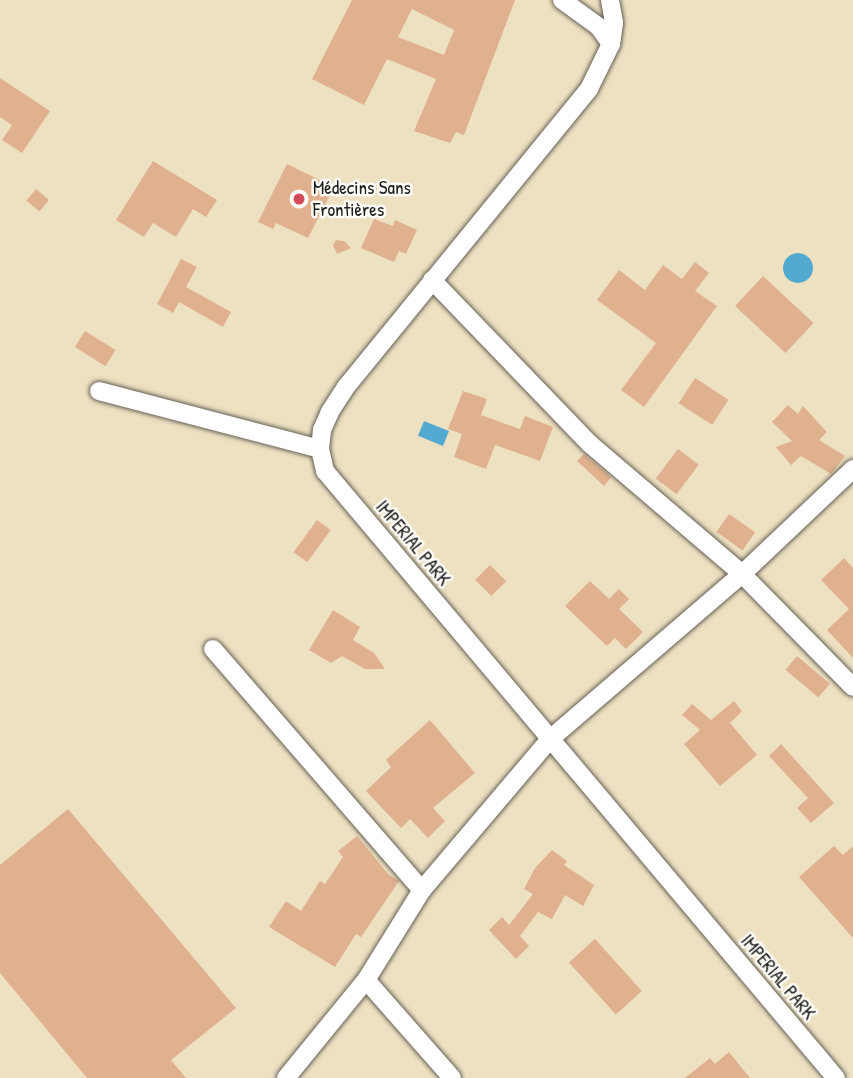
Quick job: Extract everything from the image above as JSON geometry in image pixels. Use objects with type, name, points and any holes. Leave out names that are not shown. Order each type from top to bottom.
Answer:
[{"type":"street","points":[[562,0],[598,27],[611,44]]},
{"type":"street","points":[[99,391],[320,449],[322,430],[346,387],[589,89],[611,44],[614,23],[610,0]]},
{"type":"street","points":[[432,281],[590,444],[742,574],[853,687]]},
{"type":"street","name":"IMPERIAL PARK","points":[[320,449],[325,471],[836,1078]]},
{"type":"street","points":[[286,1078],[366,980],[422,890],[549,740],[742,574],[853,469]]},
{"type":"street","points":[[213,649],[422,890]]},
{"type":"street","points":[[366,980],[452,1078]]},
{"type":"water","points":[[798,253],[808,258],[813,268],[808,278],[798,283],[788,278],[783,268],[788,258]]},
{"type":"water","points":[[424,421],[449,431],[443,446],[418,436]]},
{"type":"building","points":[[352,0],[515,0],[464,135],[456,132],[450,143],[414,131],[436,79],[387,59],[364,105],[312,79]],"holes":[[[412,9],[454,30],[444,55],[398,37]]]},
{"type":"building","points":[[0,78],[50,111],[22,153],[2,140],[12,125],[0,117]]},
{"type":"building","points":[[153,161],[217,200],[206,217],[193,209],[176,237],[153,223],[144,237],[116,220]]},
{"type":"building","name":"Médecins Sans Frontières","points":[[287,164],[334,187],[308,238],[276,223],[273,229],[258,222]]},
{"type":"building","points":[[36,189],[49,200],[39,211],[26,200]]},
{"type":"building","points":[[374,219],[393,226],[395,220],[417,230],[406,254],[399,251],[394,262],[361,248]]},
{"type":"building","points":[[336,240],[344,241],[351,248],[337,254],[333,245]]},
{"type":"building","points":[[181,259],[197,267],[186,287],[231,312],[223,327],[179,302],[173,313],[157,304]]},
{"type":"building","points":[[695,262],[709,273],[695,291],[717,306],[644,407],[621,390],[656,343],[597,300],[619,270],[645,290],[663,265],[682,279]]},
{"type":"building","points":[[763,276],[813,323],[786,353],[735,306]]},
{"type":"building","points":[[85,331],[116,350],[105,366],[75,347]]},
{"type":"building","points":[[695,378],[729,400],[712,425],[679,403]]},
{"type":"building","points":[[463,391],[487,399],[481,415],[520,429],[525,416],[553,427],[540,461],[495,445],[486,469],[454,457],[462,434],[448,429]]},
{"type":"building","points":[[788,405],[798,414],[803,406],[827,432],[819,440],[845,456],[831,474],[801,456],[791,465],[776,447],[792,441],[772,422]]},
{"type":"building","points":[[678,449],[699,465],[676,494],[656,479]]},
{"type":"building","points":[[584,454],[611,477],[604,486],[577,461]]},
{"type":"building","points":[[729,514],[755,532],[743,550],[716,532]]},
{"type":"building","points":[[317,520],[331,530],[307,562],[293,552]]},
{"type":"building","points":[[844,558],[853,568],[853,658],[827,630],[849,609],[821,580]]},
{"type":"building","points":[[490,565],[506,581],[491,596],[475,580]]},
{"type":"building","points":[[590,581],[609,599],[619,589],[629,599],[619,609],[643,632],[626,649],[615,638],[607,646],[565,606]]},
{"type":"building","points":[[333,610],[360,627],[353,640],[374,653],[385,669],[365,669],[342,656],[331,663],[309,650]]},
{"type":"building","points":[[797,656],[830,684],[818,697],[785,670]]},
{"type":"building","points":[[734,701],[742,711],[730,723],[757,755],[720,786],[684,744],[700,730],[682,715],[692,704],[711,720]]},
{"type":"building","points":[[430,720],[475,773],[433,808],[445,821],[428,838],[410,819],[401,828],[366,791],[391,767],[386,760]]},
{"type":"building","points":[[781,744],[834,803],[811,823],[797,808],[808,798],[769,756]]},
{"type":"building","points":[[68,809],[236,1008],[171,1060],[186,1078],[87,1078],[0,973],[0,865]]},
{"type":"building","points":[[357,836],[388,874],[399,881],[361,937],[356,934],[335,967],[269,927],[286,901],[301,911],[320,881],[325,884],[343,857],[338,851]]},
{"type":"building","points":[[834,846],[843,855],[853,846],[853,938],[799,877]]},
{"type":"building","points":[[552,850],[567,861],[564,865],[594,885],[583,906],[565,895],[552,919],[538,912],[520,936],[529,946],[516,959],[489,930],[502,917],[509,925],[533,894],[524,889],[535,868]]},
{"type":"building","points":[[595,939],[642,991],[616,1014],[569,962]]},
{"type":"building","points":[[729,1052],[750,1078],[685,1078],[710,1058],[715,1064]]},
{"type":"place","name":"Médecins Sans Frontières","points":[[299,199]]}]
